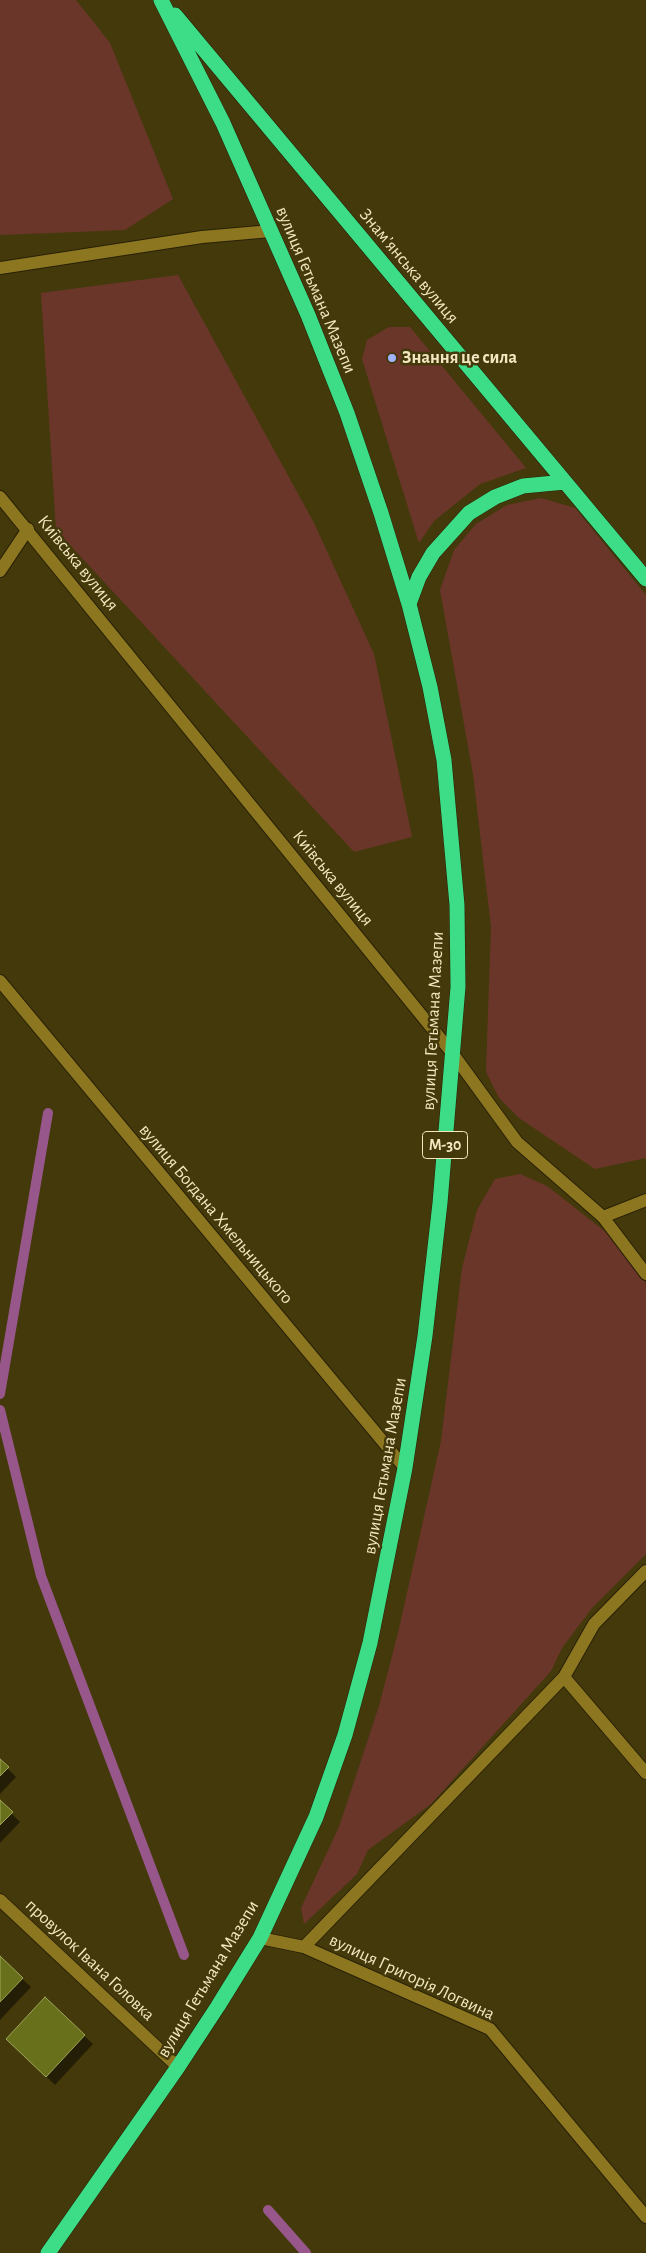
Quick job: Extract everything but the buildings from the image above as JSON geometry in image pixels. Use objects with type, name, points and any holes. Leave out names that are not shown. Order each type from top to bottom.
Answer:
[{"type":"highway","name":"вулиця Гетьмана Мазепи","points":[[48,2253],[178,2067],[260,1938],[316,1817],[345,1735],[370,1643],[405,1468],[425,1336],[440,1204],[458,987],[457,905],[444,760],[430,687],[409,604],[381,512],[347,413],[271,231],[223,123],[162,0]]},
{"type":"highway","name":"Знамʼянська вулиця","points":[[162,0],[646,579]]},
{"type":"highway","points":[[409,604],[419,577],[433,553],[470,513],[495,496],[523,486],[565,482]]},
{"type":"street","points":[[0,268],[202,237],[271,231]]},
{"type":"street","name":"Київська вулиця","points":[[0,497],[28,529],[452,1054],[517,1142],[603,1218],[646,1274]]},
{"type":"street","points":[[0,571],[28,529]]},
{"type":"street","name":"вулиця Богдана Хмельницького","points":[[0,982],[405,1468]]},
{"type":"street","points":[[603,1218],[646,1200]]},
{"type":"street","points":[[304,1947],[564,1677],[594,1624],[646,1571]]},
{"type":"street","points":[[564,1677],[646,1773]]},
{"type":"street","name":"провулок Івана Головка","points":[[0,1900],[178,2067]]},
{"type":"street","name":"вулиця Григорія Логвина","points":[[260,1938],[304,1947],[490,2029],[646,2217]]},
{"type":"shaded area","points":[[0,0],[76,0],[110,43],[173,199],[125,230],[0,235]]},
{"type":"shaded area","points":[[178,275],[314,523],[374,654],[412,837],[354,852],[56,530],[41,293]]},
{"type":"shaded area","points":[[389,327],[410,327],[526,468],[480,484],[434,521],[419,543],[362,359],[367,340]]},
{"type":"shaded area","points":[[541,498],[575,508],[646,595],[646,1158],[595,1169],[519,1118],[499,1098],[486,1072],[491,927],[473,774],[440,590],[454,550],[476,524],[507,505]]},
{"type":"shaded area","points":[[520,1174],[547,1186],[625,1247],[646,1284],[646,1554],[592,1608],[562,1648],[551,1671],[431,1804],[368,1850],[357,1874],[304,1924],[301,1908],[339,1827],[379,1706],[398,1633],[441,1441],[462,1268],[477,1210],[495,1179]]},
{"type":"waterway","points":[[0,1394],[48,1113]]},
{"type":"waterway","points":[[0,1410],[41,1576],[184,1955]]},
{"type":"waterway","points":[[268,2210],[306,2253]]},
{"type":"place","name":"Знання це сила","points":[[392,358]]}]
